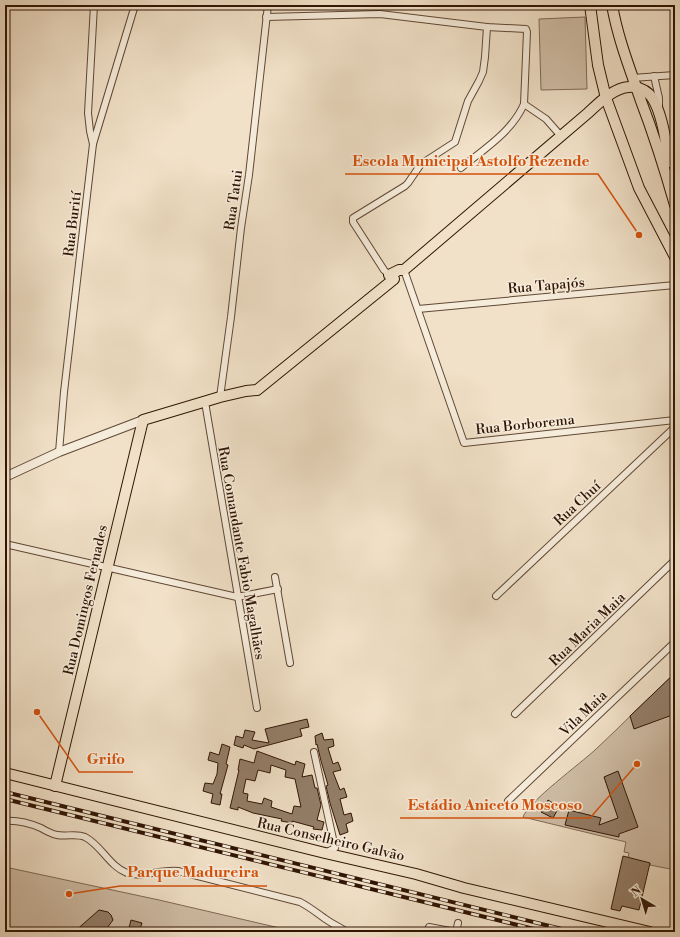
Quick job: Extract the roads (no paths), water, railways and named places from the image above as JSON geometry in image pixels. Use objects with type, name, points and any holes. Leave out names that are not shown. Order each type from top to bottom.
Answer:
[{"type":"main road","points":[[590,5],[598,66],[606,98],[639,188],[675,257]]},
{"type":"main road","points":[[612,5],[616,28],[634,83],[664,164],[675,205]]},
{"type":"main road","points":[[143,420],[220,397],[256,390],[394,279],[389,275],[399,270],[404,270],[606,98],[634,83]]},
{"type":"main road","points":[[634,83],[650,94],[660,116],[666,149],[664,164]]},
{"type":"main road","name":"Rua Domingos Fernades","points":[[55,786],[143,420]]},
{"type":"main road","name":"Rua Conselheiro Galvão","points":[[5,773],[325,853],[416,874],[464,888],[650,932]]},
{"type":"street","points":[[93,144],[88,113],[94,5]]},
{"type":"street","name":"Rua Burití","points":[[59,452],[64,392],[93,144],[136,5]]},
{"type":"street","name":"Rua Tatui","points":[[220,397],[249,175],[268,5]]},
{"type":"street","points":[[266,17],[380,14],[487,27],[526,29],[528,32],[524,104],[521,112],[509,128],[461,168]]},
{"type":"street","points":[[389,275],[384,270],[353,222],[353,218],[405,186],[421,164],[454,142],[469,98],[479,81],[482,72],[485,57],[487,27]]},
{"type":"street","points":[[634,83],[654,76],[675,75]]},
{"type":"street","points":[[654,76],[659,98],[660,116]]},
{"type":"street","points":[[524,104],[546,119],[561,136]]},
{"type":"street","points":[[664,164],[675,164]]},
{"type":"street","name":"Rua Borborema","points":[[404,270],[464,443],[675,420]]},
{"type":"street","name":"Rua Tapajós","points":[[418,309],[675,285]]},
{"type":"street","name":"Rua Comandante Fabio Magalhães","points":[[205,402],[257,708]]},
{"type":"street","points":[[5,477],[59,452],[143,420]]},
{"type":"street","name":"Rua Chuí","points":[[496,596],[675,427]]},
{"type":"street","points":[[5,544],[237,597],[278,589]]},
{"type":"street","name":"Rua Maria Maia","points":[[515,714],[675,560]]},
{"type":"street","points":[[275,577],[290,663]]},
{"type":"street","name":"Vila Maia","points":[[508,801],[675,642]]},
{"type":"street","points":[[314,752],[335,848],[325,853]]},
{"type":"street","points":[[5,821],[24,822],[56,835],[84,836],[118,867],[127,873],[137,874],[172,870],[178,871],[300,902],[331,923],[340,926],[346,932]]},
{"type":"street","points":[[427,932],[429,927],[456,932],[458,923]]},
{"type":"railway","points":[[5,792],[574,932]]},
{"type":"railway","points":[[5,799],[546,932]]},
{"type":"place","name":"Escola Municipal Astolfo Rezende","points":[[639,235]]},
{"type":"place","name":"Grifo","points":[[37,712]]},
{"type":"place","name":"Estádio Aniceto Moscoso","points":[[637,764]]},
{"type":"place","name":"Parque Madureira","points":[[69,894]]}]
